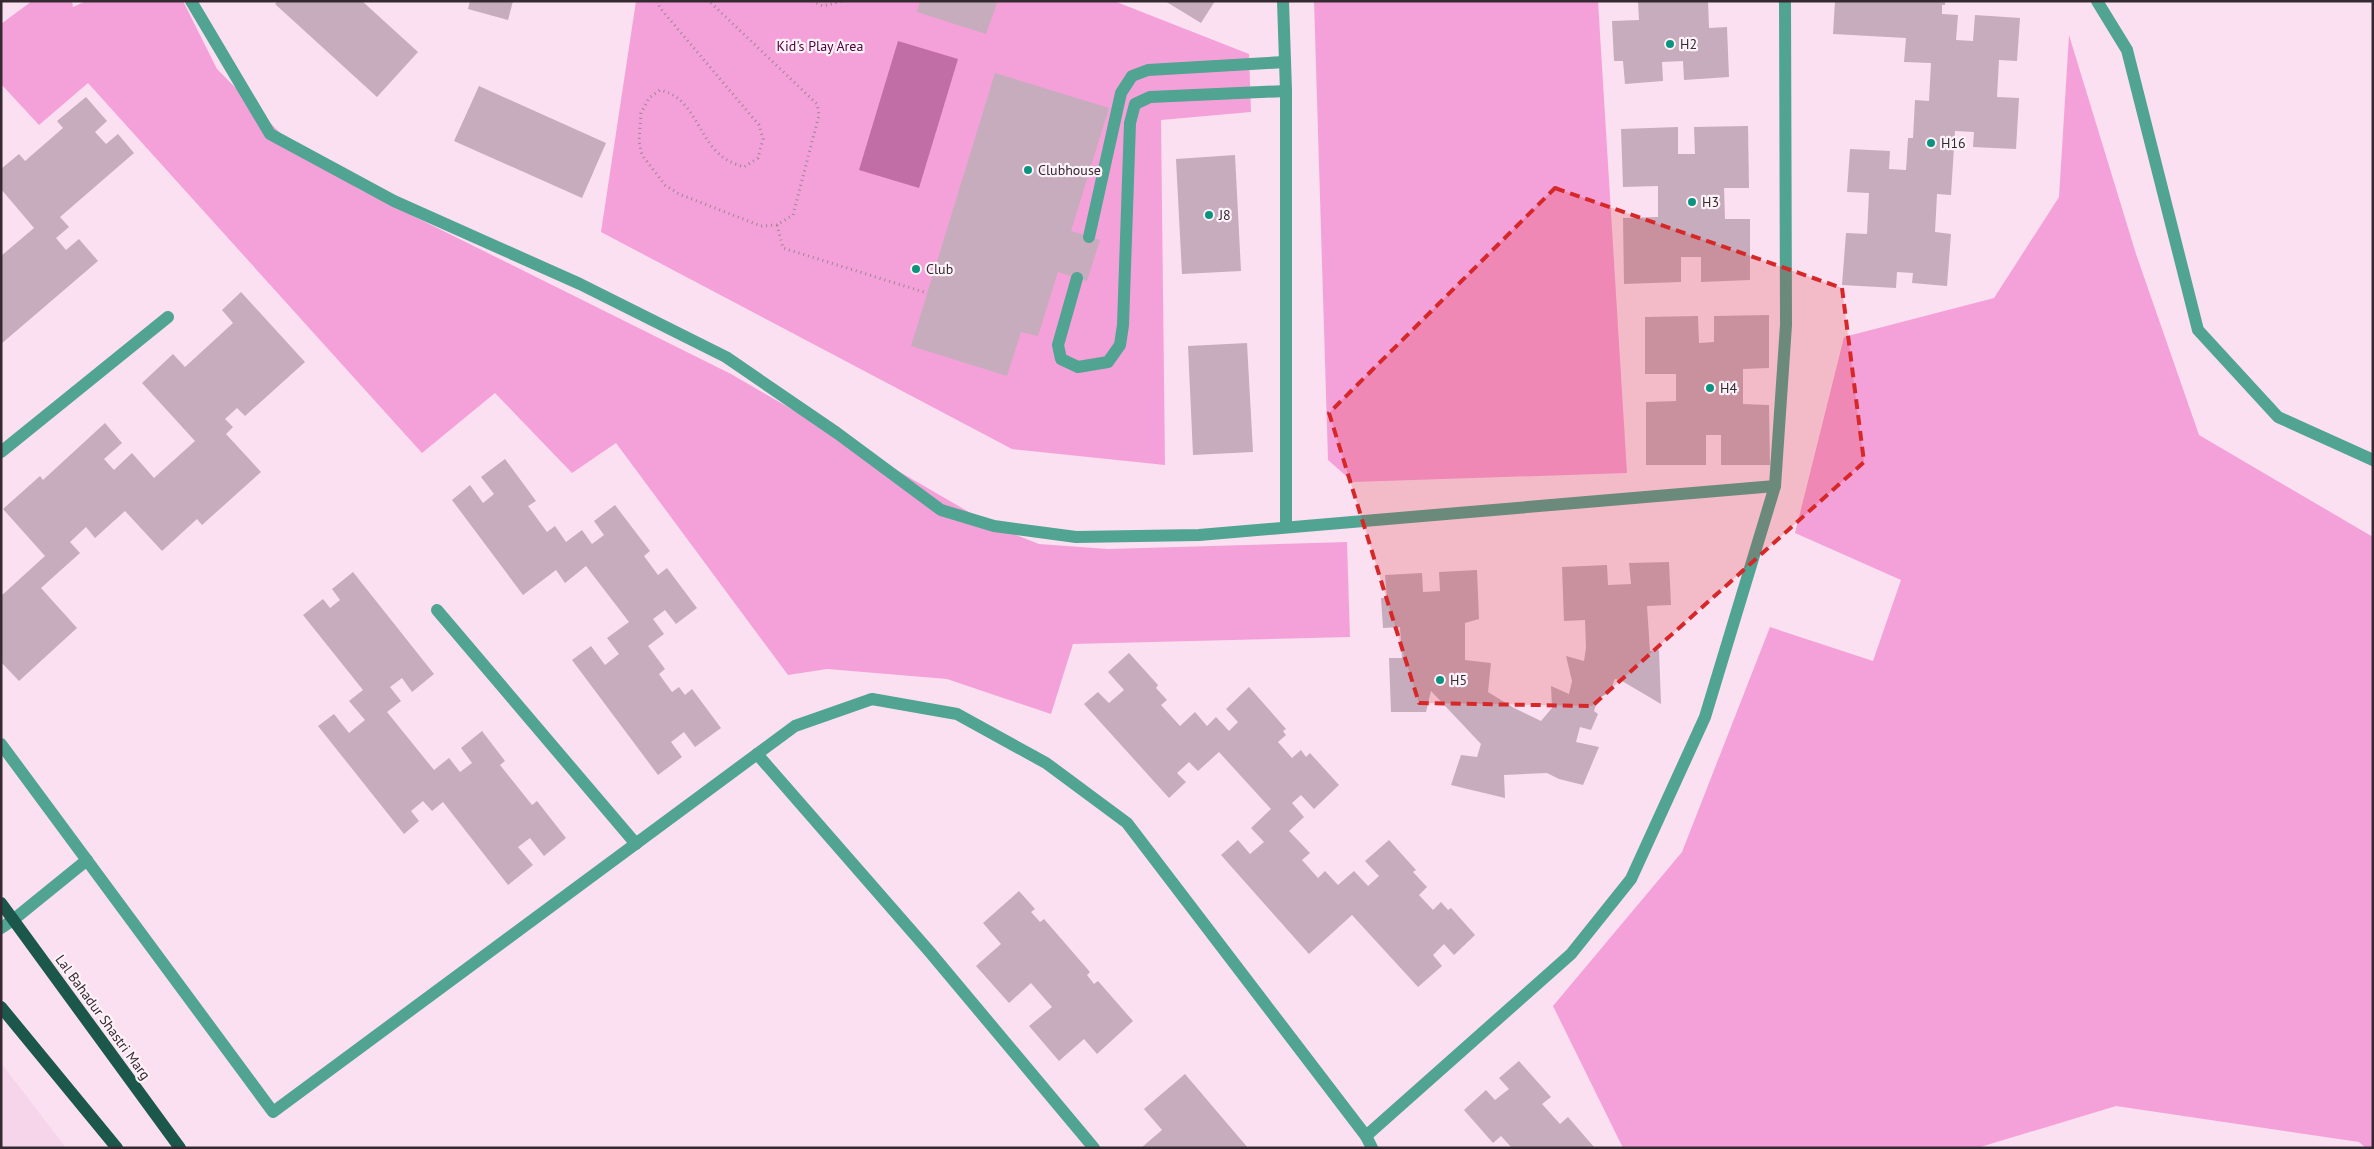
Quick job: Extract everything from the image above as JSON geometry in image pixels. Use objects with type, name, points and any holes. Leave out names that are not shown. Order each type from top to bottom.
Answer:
[{"type":"main road","name":"Lal Bahadur Shastri Marg","points":[[1,903],[180,1148]]},
{"type":"main road","points":[[1,1007],[111,1146]]},
{"type":"street","points":[[191,1],[270,134],[394,202],[580,284],[726,357],[837,432],[941,510],[994,526],[1076,537],[1199,535],[1286,526],[1774,486]]},
{"type":"street","points":[[1283,1],[1286,91],[1286,526]]},
{"type":"street","points":[[1366,1136],[1571,954],[1631,879],[1705,717],[1774,486],[1786,325],[1785,1]]},
{"type":"street","points":[[2097,1],[2127,50],[2198,330],[2278,417],[2373,460]]},
{"type":"street","points":[[1089,237],[1119,100],[1121,93],[1132,76],[1148,70],[1285,62]]},
{"type":"street","points":[[1077,278],[1058,345],[1061,358],[1078,367],[1108,362],[1120,345],[1123,325],[1130,123],[1135,104],[1150,97],[1286,91]]},
{"type":"street","points":[[1,452],[168,317]]},
{"type":"street","points":[[436,610],[636,844]]},
{"type":"street","points":[[1,744],[273,1112],[795,726],[872,699],[957,714],[1046,763],[1127,823],[1366,1136],[1372,1148]]},
{"type":"street","points":[[757,754],[929,951],[1094,1148]]},
{"type":"street","points":[[1,928],[87,860]]},
{"type":"path","points":[[657,1],[660,8],[759,125],[763,139],[758,158],[744,167],[731,163],[716,152],[681,100],[672,93],[660,90],[649,98],[641,113],[639,141],[642,155],[665,185],[679,194],[761,226],[777,224],[792,215],[819,115],[817,104],[709,1]]},
{"type":"path","points":[[812,1],[823,6],[843,1]]},
{"type":"path","points":[[777,224],[783,248],[927,293]]},
{"type":"highlighted area","points":[[1555,188],[1842,288],[1864,462],[1592,706],[1419,703],[1329,413]]},
{"type":"shaded area","points":[[898,41],[958,59],[919,188],[859,170]]},
{"type":"shaded area","points":[[1,1063],[66,1148],[1,1148]]},
{"type":"green space","points":[[32,1],[72,1],[73,7],[86,1],[183,1],[217,69],[283,136],[359,189],[731,374],[993,526],[1039,544],[1108,549],[1347,542],[1350,637],[1073,644],[1051,714],[947,679],[827,669],[788,675],[616,443],[572,473],[495,393],[422,453],[88,83],[39,125],[1,84],[1,24]]},
{"type":"green space","name":"Club","points":[[636,1],[1114,1],[1249,54],[1251,112],[1161,120],[1165,465],[1012,449],[601,232]]},
{"type":"green space","points":[[1314,1],[1598,1],[1627,473],[1353,482],[1328,460]]},
{"type":"green space","points":[[2069,35],[2136,254],[2199,435],[2373,537],[2373,1148],[2366,1148],[2359,1142],[2116,1106],[1977,1148],[1623,1148],[1553,1006],[1682,852],[1770,627],[1873,661],[1901,580],[1795,533],[1844,337],[1994,298],[2059,197]]},
{"type":"building","points":[[278,1],[362,1],[418,52],[377,97],[275,4]]},
{"type":"building","points":[[470,1],[513,1],[508,20],[468,9]]},
{"type":"building","points":[[920,1],[992,1],[997,3],[986,34],[917,12]]},
{"type":"building","points":[[1165,1],[1215,1],[1201,23]]},
{"type":"building","name":"H2","points":[[1638,1],[1708,1],[1709,28],[1727,27],[1729,77],[1684,80],[1683,61],[1662,62],[1663,81],[1625,84],[1623,61],[1614,61],[1612,21],[1639,20]]},
{"type":"building","name":"H16","points":[[1835,1],[1945,1],[1945,5],[1942,5],[1942,14],[1958,15],[1956,40],[1973,41],[1975,15],[2020,18],[2017,61],[1999,60],[1997,97],[2019,98],[2016,149],[1973,147],[1974,132],[1955,131],[1951,195],[1937,194],[1935,232],[1951,234],[1947,286],[1912,283],[1913,273],[1897,272],[1896,288],[1842,285],[1846,233],[1867,234],[1869,193],[1847,192],[1850,149],[1890,151],[1889,169],[1906,170],[1908,138],[1913,138],[1915,100],[1929,101],[1931,63],[1904,62],[1906,38],[1833,34]]},
{"type":"building","name":"Clubhouse","points":[[995,73],[1109,108],[1071,231],[1100,240],[1087,281],[1058,272],[1038,336],[1021,332],[1007,376],[911,346]]},
{"type":"building","points":[[479,86],[606,143],[582,198],[454,141]]},
{"type":"building","points":[[86,97],[107,121],[95,132],[106,144],[118,134],[134,153],[60,217],[69,227],[56,238],[66,250],[79,239],[98,261],[1,344],[1,256],[34,228],[1,189],[1,169],[19,154],[25,161],[63,128],[57,121]]},
{"type":"building","name":"H3","points":[[1748,126],[1749,188],[1724,188],[1725,219],[1750,219],[1750,280],[1701,282],[1701,257],[1681,257],[1681,282],[1624,284],[1623,218],[1658,217],[1658,186],[1623,187],[1621,129],[1678,127],[1678,154],[1695,154],[1694,127]]},
{"type":"building","name":"J8","points":[[1235,155],[1241,271],[1182,274],[1176,159]]},
{"type":"building","points":[[241,292],[305,362],[245,416],[237,408],[225,419],[233,427],[226,434],[261,472],[202,525],[197,519],[162,551],[125,511],[95,538],[86,527],[70,542],[80,553],[41,588],[77,628],[19,681],[1,662],[1,596],[45,556],[3,509],[40,476],[43,480],[105,423],[122,443],[104,459],[114,470],[132,453],[154,478],[195,441],[142,383],[173,354],[185,367],[233,323],[222,310]]},
{"type":"building","name":"H4","points":[[1769,315],[1769,368],[1743,369],[1743,404],[1769,405],[1770,465],[1721,465],[1721,435],[1706,435],[1706,465],[1646,465],[1646,402],[1676,401],[1676,374],[1645,374],[1645,317],[1698,316],[1699,343],[1714,342],[1714,316]]},
{"type":"building","points":[[1247,343],[1253,452],[1193,455],[1188,346]]},
{"type":"building","points":[[505,459],[536,501],[528,506],[547,532],[555,526],[566,542],[582,530],[592,544],[604,535],[594,521],[615,505],[650,551],[644,556],[658,575],[667,568],[697,608],[676,624],[665,610],[653,619],[664,634],[648,646],[665,669],[659,674],[672,692],[679,687],[685,695],[692,689],[721,728],[695,747],[684,732],[671,742],[682,757],[658,775],[572,660],[591,646],[605,665],[619,654],[607,638],[629,622],[586,566],[565,583],[556,570],[523,595],[452,500],[470,485],[483,503],[494,494],[481,477]]},
{"type":"building","name":"H5","points":[[1669,562],[1671,605],[1647,606],[1650,651],[1659,650],[1661,704],[1622,681],[1615,679],[1609,693],[1598,698],[1594,711],[1598,714],[1591,730],[1580,727],[1576,742],[1599,747],[1583,785],[1559,779],[1547,773],[1504,775],[1505,798],[1451,785],[1461,755],[1477,757],[1481,744],[1431,691],[1426,712],[1391,712],[1389,658],[1402,658],[1400,627],[1383,628],[1381,598],[1387,598],[1385,575],[1422,573],[1423,592],[1440,591],[1439,572],[1477,570],[1479,619],[1465,623],[1465,660],[1491,663],[1488,692],[1514,708],[1541,721],[1552,708],[1551,686],[1569,694],[1572,681],[1566,656],[1584,661],[1586,648],[1585,620],[1564,621],[1562,567],[1607,565],[1608,585],[1631,584],[1629,563]]},
{"type":"building","points":[[353,572],[434,674],[412,692],[402,678],[390,687],[401,701],[387,712],[434,770],[449,758],[460,772],[472,763],[461,748],[482,731],[505,761],[500,765],[532,805],[537,801],[566,838],[544,856],[530,838],[518,847],[533,865],[508,885],[443,802],[432,811],[423,801],[411,811],[419,821],[404,834],[318,726],[334,714],[349,733],[365,720],[349,701],[363,690],[303,615],[323,599],[330,608],[340,600],[332,589]]},
{"type":"building","points":[[1129,653],[1158,685],[1156,688],[1167,700],[1161,705],[1180,726],[1195,712],[1207,726],[1216,717],[1229,731],[1238,722],[1226,709],[1249,687],[1286,729],[1283,731],[1286,735],[1278,742],[1292,758],[1301,750],[1306,757],[1310,753],[1339,785],[1314,809],[1301,795],[1292,803],[1304,817],[1289,831],[1310,853],[1302,860],[1318,878],[1325,871],[1338,885],[1354,871],[1368,886],[1379,876],[1365,861],[1389,840],[1416,870],[1413,872],[1427,887],[1419,895],[1433,910],[1441,902],[1448,910],[1451,908],[1475,935],[1454,955],[1444,944],[1433,955],[1442,966],[1418,987],[1352,915],[1309,954],[1221,855],[1238,840],[1250,854],[1264,842],[1251,828],[1271,809],[1219,752],[1198,771],[1189,762],[1177,773],[1186,782],[1169,798],[1084,704],[1098,692],[1109,703],[1124,690],[1108,672]]},
{"type":"building","points":[[1019,891],[1035,909],[1031,912],[1040,922],[1044,919],[1090,972],[1087,975],[1094,984],[1098,981],[1133,1021],[1097,1054],[1084,1039],[1059,1061],[1029,1026],[1052,1007],[1031,983],[1009,1003],[976,966],[1001,944],[983,923]]},
{"type":"building","points":[[1519,1061],[1551,1097],[1542,1104],[1560,1124],[1568,1117],[1593,1148],[1512,1148],[1501,1136],[1493,1143],[1464,1110],[1486,1090],[1495,1100],[1509,1089],[1499,1078]]},
{"type":"building","points":[[1185,1074],[1248,1148],[1141,1148],[1162,1130],[1144,1109]]},
{"type":"place","name":"H2","points":[[1670,44]]},
{"type":"place","name":"H16","points":[[1931,143]]},
{"type":"place","name":"Clubhouse","points":[[1028,170]]},
{"type":"place","name":"H3","points":[[1692,202]]},
{"type":"place","name":"J8","points":[[1209,215]]},
{"type":"place","name":"Club","points":[[916,269]]},
{"type":"place","name":"H4","points":[[1710,388]]},
{"type":"place","name":"H5","points":[[1440,680]]},
{"type":"park label","name":"Kid's Play Area","points":[[820,46]]}]
